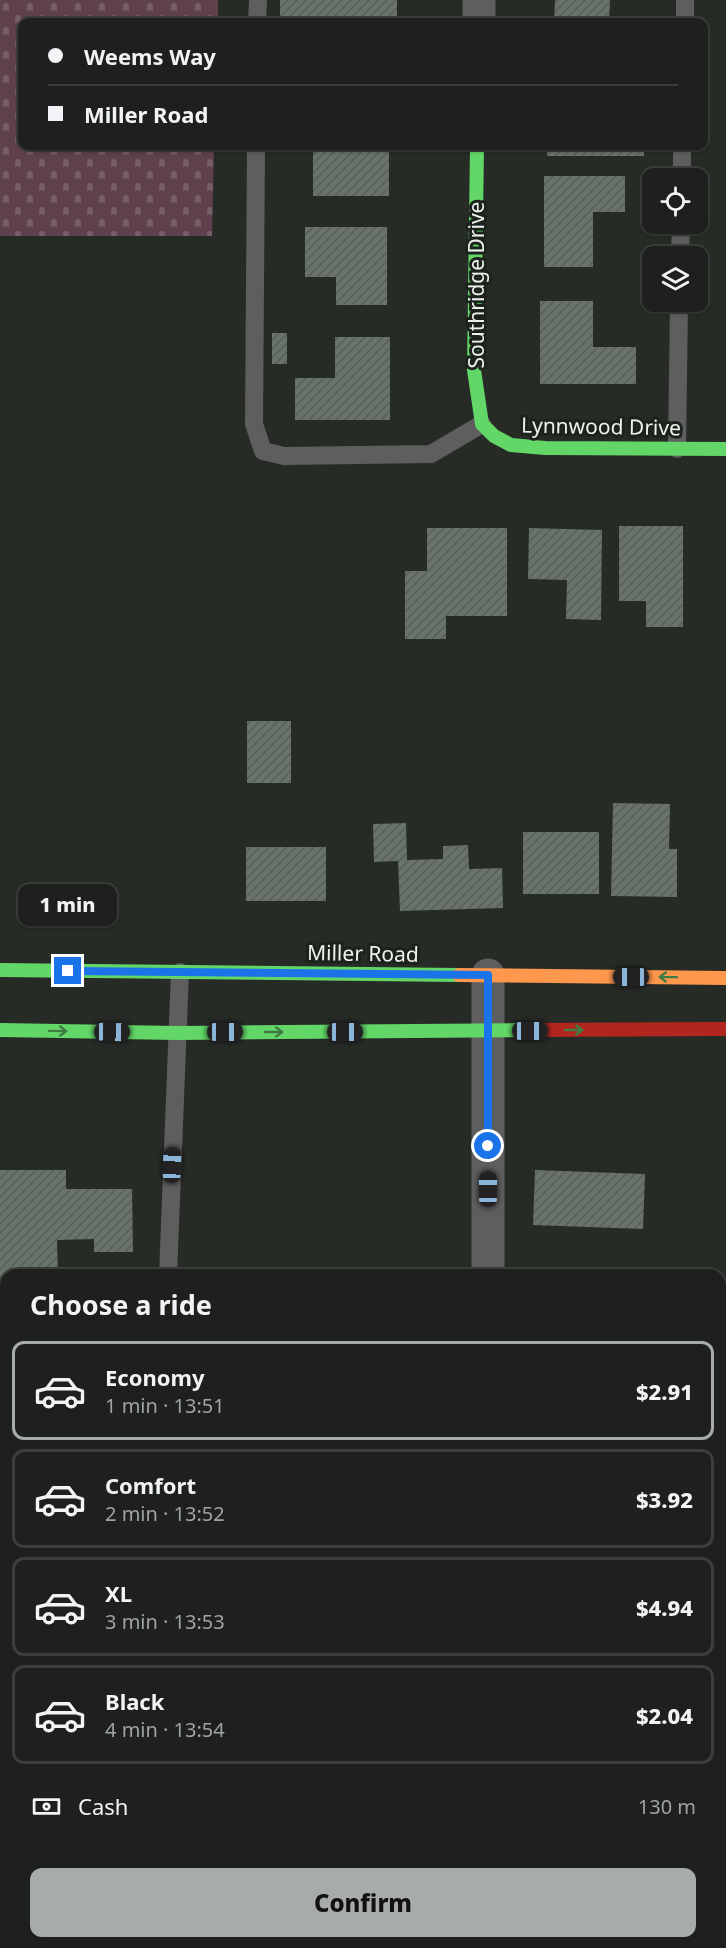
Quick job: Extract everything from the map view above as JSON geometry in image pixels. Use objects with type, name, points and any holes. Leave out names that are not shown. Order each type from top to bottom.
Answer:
[{"type":"main road","name":"Southridge Drive","points":[[477,150],[474,370],[482,424]]},
{"type":"main road","name":"Lynnwood Drive","points":[[482,424],[494,436],[511,446],[726,450]]},
{"type":"main road","name":"Miller Road","points":[[0,970],[726,978]]},
{"type":"main road","points":[[0,1030],[177,1033],[726,1029]]},
{"type":"street","points":[[479,0],[479,18]]},
{"type":"street","points":[[488,975],[488,1269]]},
{"type":"lane","points":[[258,0],[258,18]]},
{"type":"lane","points":[[685,0],[685,18]]},
{"type":"lane","points":[[256,150],[254,424],[263,451],[284,456],[431,454],[482,424]]},
{"type":"lane","points":[[682,150],[682,168]]},
{"type":"lane","points":[[677,449],[679,312]]},
{"type":"lane","points":[[168,1269],[180,972]]},
{"type":"green space","points":[[0,0],[218,0],[218,18],[18,18],[18,150],[214,150],[212,236],[0,236]]},
{"type":"building","points":[[280,0],[397,0],[397,18],[280,18]]},
{"type":"building","points":[[555,0],[610,0],[609,18],[554,18]]},
{"type":"building","points":[[313,150],[389,150],[389,196],[313,196]]},
{"type":"building","points":[[547,150],[644,150],[644,156],[547,156]]},
{"type":"building","points":[[544,176],[625,176],[625,212],[593,212],[593,267],[544,267]]},
{"type":"building","points":[[305,227],[387,227],[387,305],[336,305],[336,277],[305,277]]},
{"type":"building","points":[[540,301],[593,301],[593,347],[636,347],[636,384],[540,384]]},
{"type":"building","points":[[272,333],[287,333],[287,364],[272,364]]},
{"type":"building","points":[[335,337],[390,337],[390,420],[295,420],[295,378],[335,378]]},
{"type":"building","points":[[619,526],[683,526],[683,627],[646,627],[646,601],[619,601]]},
{"type":"building","points":[[427,528],[507,528],[507,616],[446,616],[446,639],[405,639],[405,571],[427,571]]},
{"type":"building","points":[[529,528],[602,530],[601,620],[566,619],[567,580],[528,579]]},
{"type":"building","points":[[247,721],[291,721],[291,783],[247,783]]},
{"type":"building","points":[[613,803],[670,804],[669,849],[677,849],[677,897],[611,896]]},
{"type":"building","points":[[406,823],[407,860],[443,859],[443,846],[468,845],[469,869],[502,868],[503,908],[400,911],[398,861],[374,862],[373,824]]},
{"type":"building","points":[[523,832],[599,832],[599,894],[523,894]]},
{"type":"building","points":[[246,847],[326,847],[326,901],[246,901]]},
{"type":"building","points":[[0,1170],[66,1170],[66,1189],[132,1189],[133,1252],[94,1252],[94,1239],[57,1240],[58,1269],[0,1269]]},
{"type":"building","points":[[535,1170],[645,1174],[643,1229],[533,1225]]},
{"type":"traffic: fast","points":[[477,150],[474,370],[482,424],[494,436],[511,445],[545,448],[726,449]]},
{"type":"traffic: fast","points":[[0,970],[459,975]]},
{"type":"traffic: fast","points":[[0,1030],[177,1033],[527,1030]]},
{"type":"traffic: slow","points":[[459,975],[726,978]]},
{"type":"traffic: jam","points":[[527,1030],[726,1029]]},
{"type":"route","points":[[68,971],[488,975],[488,1146]]}]
